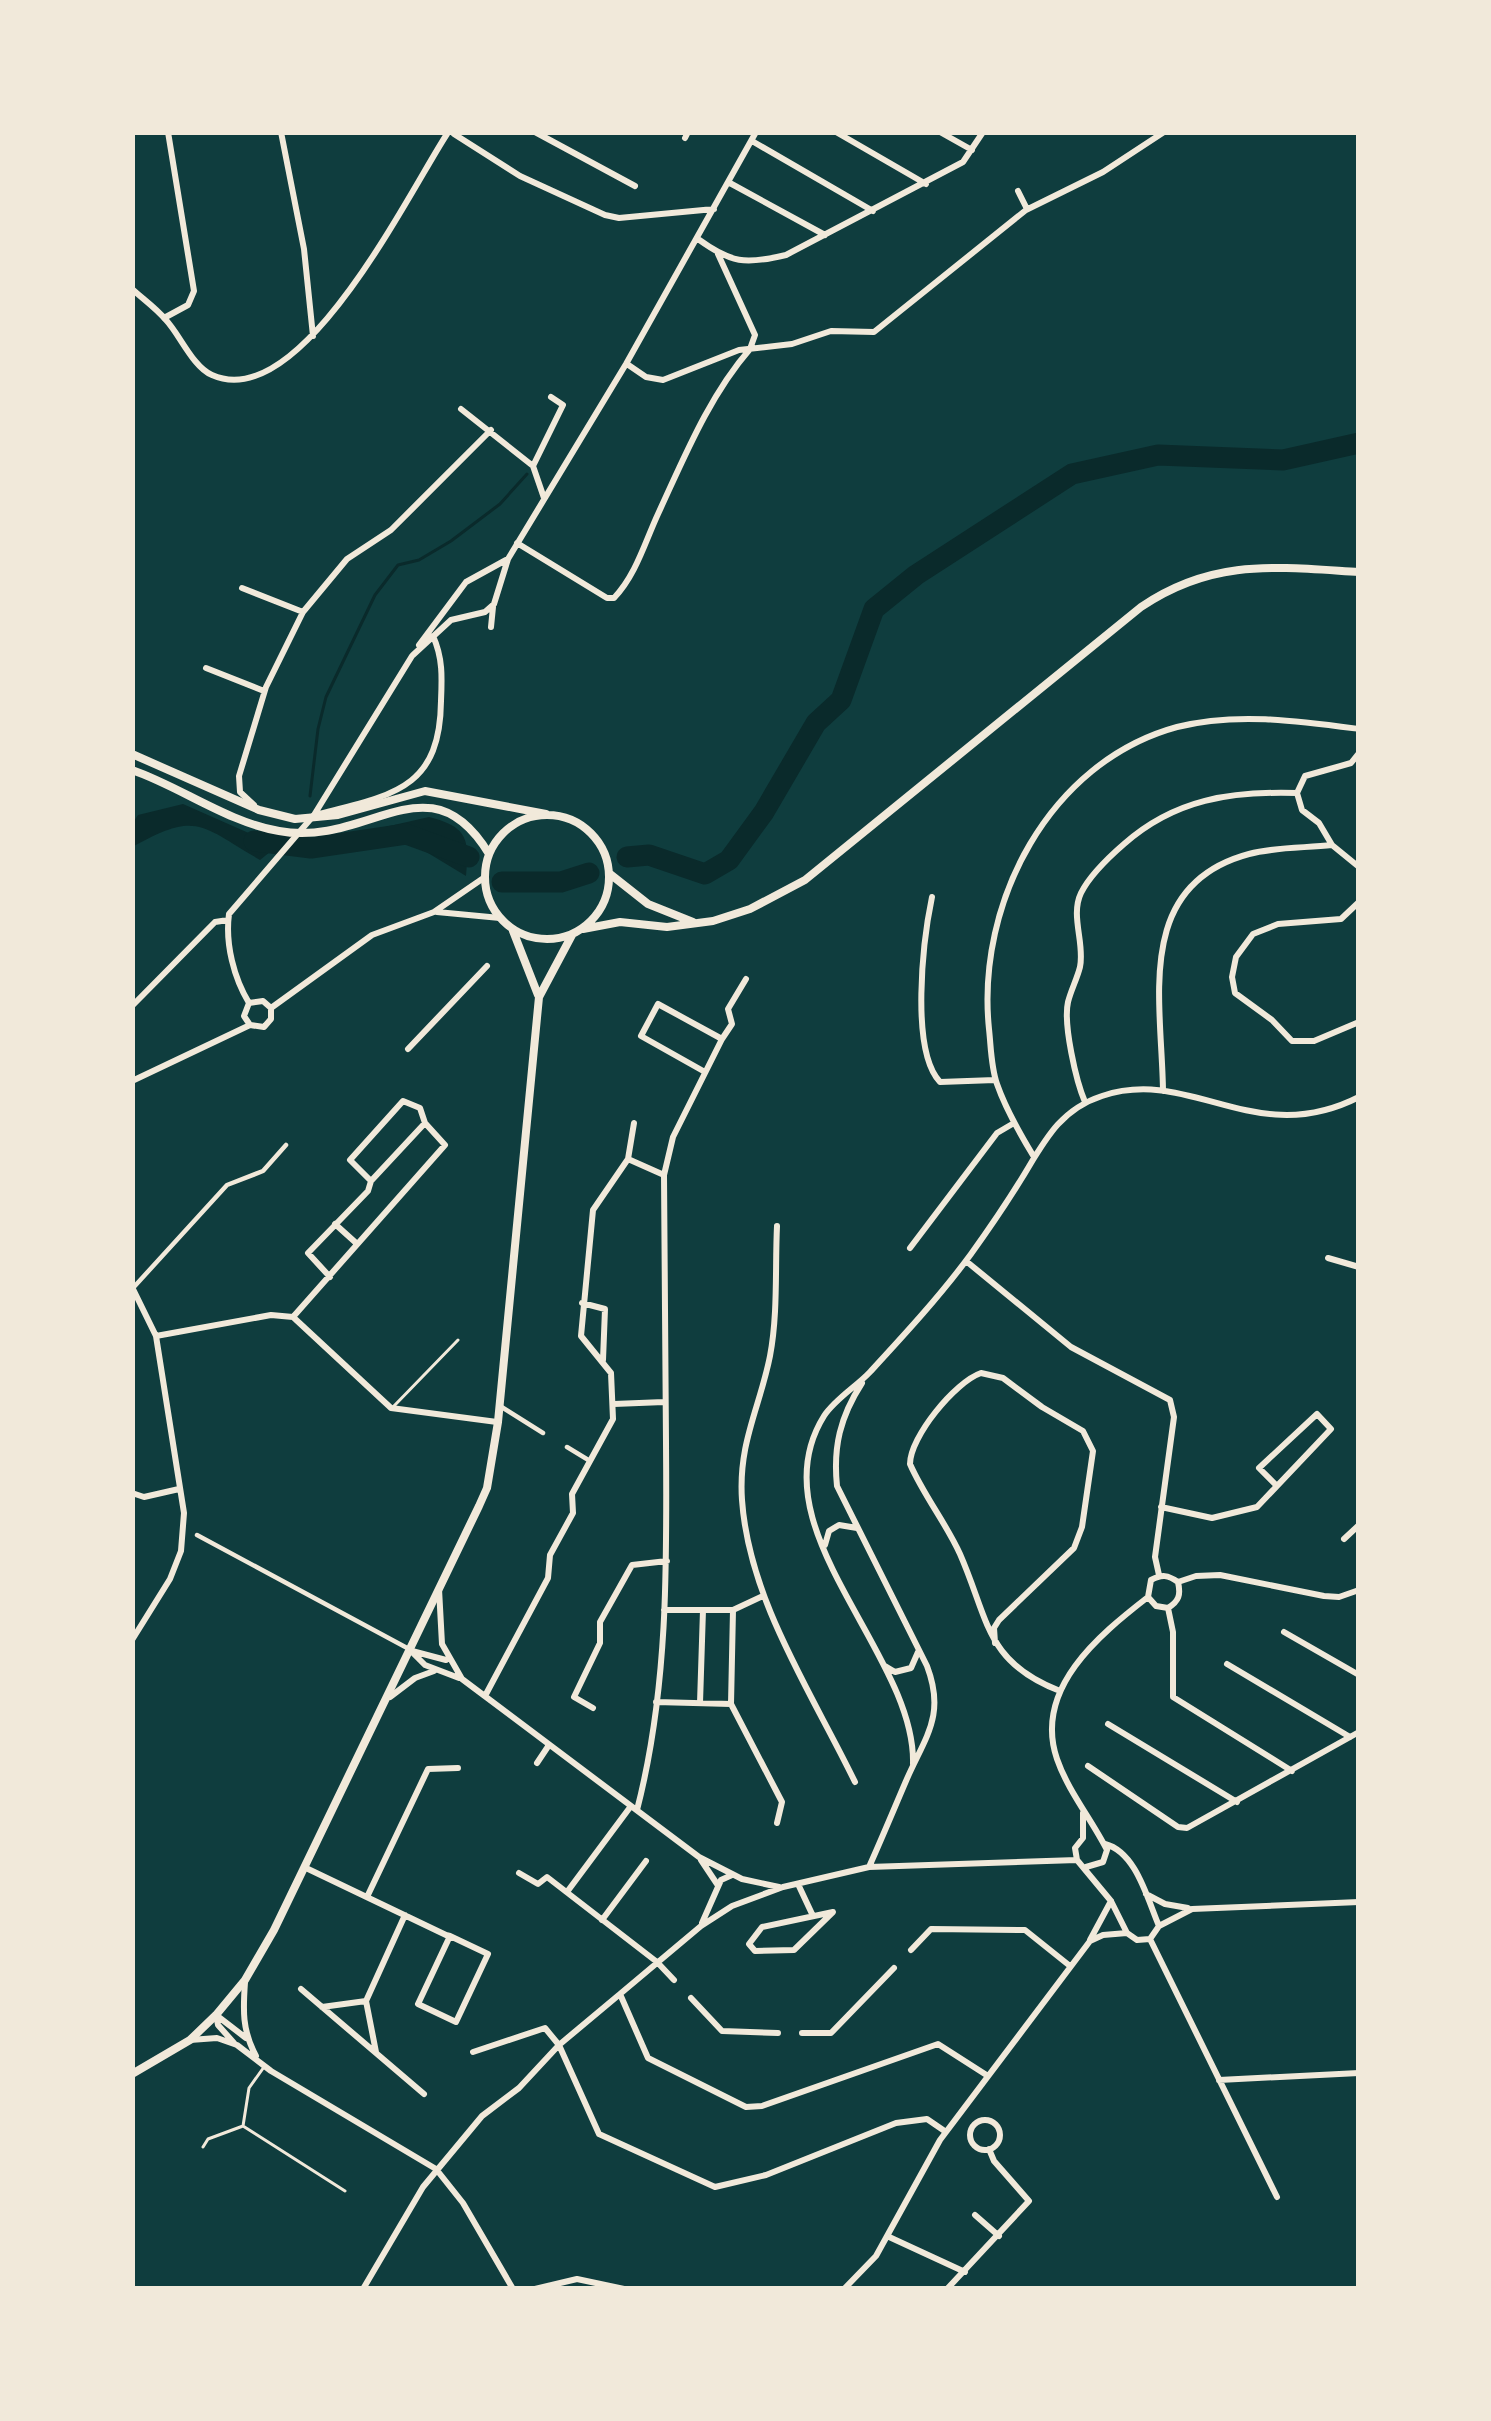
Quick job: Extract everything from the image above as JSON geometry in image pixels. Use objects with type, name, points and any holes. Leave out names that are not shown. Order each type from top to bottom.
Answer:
[{"type":"main road","points":[[583,928],[630,922],[667,927],[694,923],[750,910],[806,880],[1163,592],[1196,577],[1233,569],[1359,572]]},
{"type":"main road","points":[[132,754],[259,810],[295,818],[338,815],[417,791],[566,817],[583,825],[606,855],[610,874],[598,914],[583,928],[552,940],[532,938],[500,918],[487,895],[485,877],[489,854],[511,825],[546,814]]},
{"type":"main road","points":[[132,770],[274,831],[317,833],[424,806],[444,809],[468,824],[489,854]]},
{"type":"main road","points":[[610,874],[648,904],[694,923]]},
{"type":"main road","points":[[132,2074],[190,2040],[245,1980],[306,1868],[487,1488],[499,1422],[538,997],[530,965],[512,929]]},
{"type":"main road","points":[[538,997],[572,934]]},
{"type":"street","points":[[164,318],[188,305],[194,292],[168,132]]},
{"type":"street","points":[[281,132],[304,249],[313,338]]},
{"type":"street","points":[[535,132],[635,186]]},
{"type":"street","points":[[461,591],[464,605],[491,627],[508,559],[626,364],[757,132]]},
{"type":"street","points":[[836,132],[926,184]]},
{"type":"street","points":[[940,132],[972,150]]},
{"type":"street","points":[[698,239],[727,260],[759,262],[786,255],[963,162],[983,132]]},
{"type":"street","points":[[626,364],[646,377],[663,380],[739,350],[792,344],[831,331],[874,332],[1027,209],[1103,172],[1164,132]]},
{"type":"street","points":[[132,289],[164,318],[207,374],[230,380],[261,373],[313,338],[336,311],[451,133],[520,176],[605,215],[619,218],[714,209]]},
{"type":"street","points":[[752,141],[873,211]]},
{"type":"street","points":[[728,182],[827,236]]},
{"type":"street","points":[[1018,191],[1027,209]]},
{"type":"street","points":[[517,543],[614,598],[639,558],[696,433],[755,335],[718,254]]},
{"type":"street","points":[[532,466],[563,405],[551,397]]},
{"type":"street","points":[[461,409],[532,466],[544,498]]},
{"type":"street","points":[[433,636],[440,653],[438,745],[427,768],[404,787],[312,818],[254,805],[240,792],[239,776],[264,691],[303,612],[347,560],[391,530],[491,430]]},
{"type":"street","points":[[250,1025],[244,1016],[249,1003],[235,971],[228,920],[237,901],[312,818],[412,655],[466,582],[508,559]]},
{"type":"street","points":[[475,578],[490,581],[495,601]]},
{"type":"street","points":[[242,588],[303,612]]},
{"type":"street","points":[[412,655],[451,620],[495,601]]},
{"type":"street","points":[[206,668],[264,691]]},
{"type":"street","points":[[1034,1157],[995,1080],[988,970],[995,929],[1015,868],[1053,808],[1112,755],[1176,728],[1241,718],[1359,730]]},
{"type":"street","points":[[1359,753],[1351,763],[1304,776],[1297,793],[1302,810],[1359,867]]},
{"type":"street","points":[[1085,1102],[1078,1086],[1066,1007],[1081,958],[1081,892],[1119,848],[1151,821],[1172,811],[1243,791],[1297,793]]},
{"type":"street","points":[[1163,1091],[1160,947],[1187,890],[1216,867],[1245,855],[1332,845]]},
{"type":"street","points":[[133,1076],[250,1025],[267,1025],[271,1008],[372,935],[434,912],[485,877]]},
{"type":"street","points":[[932,897],[922,948],[930,1071],[940,1082],[995,1080]]},
{"type":"street","points":[[1359,902],[1341,919],[1264,927],[1240,947],[1232,977],[1235,993],[1272,1019],[1292,1041],[1314,1041],[1359,1022]]},
{"type":"street","points":[[434,912],[500,918]]},
{"type":"street","points":[[132,1006],[214,922],[228,920]]},
{"type":"street","points":[[408,1049],[487,966]]},
{"type":"street","points":[[567,1892],[634,1808],[649,1765],[667,1561],[664,1175],[673,1137],[718,1036],[732,1024],[728,1010],[746,980]]},
{"type":"street","points":[[249,1003],[263,1001],[271,1008]]},
{"type":"street","points":[[705,1072],[641,1036],[658,1004],[718,1036]]},
{"type":"street","points":[[913,1764],[911,1724],[825,1550],[809,1504],[809,1457],[825,1415],[867,1375],[966,1261],[1052,1128],[1085,1102],[1123,1090],[1163,1091],[1281,1118],[1316,1113],[1359,1096]]},
{"type":"street","points":[[293,1317],[445,1145],[425,1123],[420,1108],[403,1101],[350,1160],[371,1181]]},
{"type":"street","points":[[330,1277],[308,1253],[425,1123]]},
{"type":"street","points":[[484,1696],[548,1578],[550,1555],[573,1513],[572,1494],[614,1419],[611,1373],[581,1336],[582,1303],[593,1210],[628,1159],[634,1123]]},
{"type":"street","points":[[910,1248],[998,1133],[1014,1123]]},
{"type":"street","points":[[132,1640],[170,1579],[181,1551],[184,1513],[156,1336],[132,1288],[227,1185],[263,1171],[286,1145]]},
{"type":"street","points":[[628,1159],[664,1175]]},
{"type":"street","points":[[335,1224],[356,1243]]},
{"type":"street","points":[[777,1226],[771,1352],[746,1432],[741,1497],[763,1595],[855,1782]]},
{"type":"street","points":[[1328,1258],[1359,1267]]},
{"type":"street","points":[[966,1261],[1071,1347],[1170,1400],[1174,1417],[1155,1557],[1159,1576]]},
{"type":"street","points":[[582,1303],[604,1309],[603,1360]]},
{"type":"street","points":[[156,1336],[271,1315],[293,1317],[391,1408],[499,1422]]},
{"type":"street","points":[[995,1643],[999,1620],[1066,1557],[1079,1537],[1093,1451],[1083,1431],[1003,1378],[981,1373],[963,1383],[919,1434],[910,1464],[959,1553],[995,1643],[1018,1672],[1060,1691]]},
{"type":"street","points":[[867,1375],[847,1406],[834,1455],[838,1486],[931,1675],[935,1710],[928,1743],[913,1764],[869,1868]]},
{"type":"street","points":[[614,1404],[665,1402]]},
{"type":"street","points":[[500,1406],[543,1433]]},
{"type":"street","points":[[1161,1507],[1212,1518],[1257,1507],[1331,1429],[1317,1414],[1259,1468],[1276,1485]]},
{"type":"street","points":[[567,1448],[590,1461]]},
{"type":"street","points":[[132,1493],[143,1497],[179,1490]]},
{"type":"street","points":[[825,1550],[829,1531],[839,1525],[857,1528]]},
{"type":"street","points":[[1344,1539],[1359,1525]]},
{"type":"street","points":[[197,1535],[411,1651],[449,1662]]},
{"type":"street","points":[[593,1708],[574,1697],[600,1643],[600,1622],[632,1565],[667,1561]]},
{"type":"street","points":[[1178,1582],[1207,1574],[1324,1596],[1359,1590]]},
{"type":"street","points":[[1159,1576],[1178,1582],[1177,1602],[1168,1608],[1148,1598],[1147,1588],[1159,1576]]},
{"type":"street","points":[[440,1587],[442,1644],[462,1679],[699,1857],[740,1878],[747,1890],[743,1901]]},
{"type":"street","points":[[664,1610],[733,1610],[763,1595]]},
{"type":"street","points":[[1087,1868],[1103,1862],[1102,1842],[1057,1759],[1053,1743],[1060,1691],[1072,1667],[1148,1598]]},
{"type":"street","points":[[1168,1608],[1173,1632],[1173,1697],[1292,1771]]},
{"type":"street","points":[[700,1703],[703,1610]]},
{"type":"street","points":[[733,1610],[730,1704],[782,1802],[777,1823]]},
{"type":"street","points":[[1285,1632],[1359,1675]]},
{"type":"street","points":[[882,1665],[895,1672],[911,1668],[917,1645]]},
{"type":"street","points":[[411,1651],[434,1671],[462,1679]]},
{"type":"street","points":[[1227,1664],[1350,1737]]},
{"type":"street","points":[[390,1697],[415,1678],[434,1671]]},
{"type":"street","points":[[656,1702],[730,1704]]},
{"type":"street","points":[[1108,1724],[1237,1802]]},
{"type":"street","points":[[1088,1766],[1178,1827],[1197,1824],[1359,1732]]},
{"type":"street","points":[[537,1762],[550,1745]]},
{"type":"street","points":[[367,1897],[428,1769],[458,1768]]},
{"type":"street","points":[[1077,1860],[1075,1848],[1083,1838],[1084,1810]]},
{"type":"street","points":[[1083,1838],[1116,1847],[1127,1856],[1159,1926]]},
{"type":"street","points":[[699,1857],[721,1902],[732,1906]]},
{"type":"street","points":[[363,2289],[436,2169],[482,2116],[700,1926],[743,1901],[869,1868],[1077,1860],[1112,1901],[1127,1933],[1137,1940],[1150,1940]]},
{"type":"street","points":[[602,1920],[646,1861]]},
{"type":"street","points":[[306,1868],[405,1915],[450,1936],[488,1954],[456,2022],[418,2004],[450,1936]]},
{"type":"street","points":[[519,1873],[538,1884],[547,1877],[674,1980]]},
{"type":"street","points":[[700,1926],[726,1877],[783,1888]]},
{"type":"street","points":[[798,1884],[813,1916]]},
{"type":"street","points":[[1145,1894],[1192,1909],[1359,1902]]},
{"type":"street","points":[[844,2289],[876,2256],[946,2132],[1090,1941],[1112,1901]]},
{"type":"street","points":[[1150,1940],[1159,1926],[1192,1909]]},
{"type":"street","points":[[833,1912],[799,1948],[752,1949],[751,1937],[757,1929],[813,1916],[833,1912]]},
{"type":"street","points":[[376,2055],[366,2001],[405,1915]]},
{"type":"street","points":[[911,1950],[931,1929],[1016,1928],[1032,1934],[1070,1966]]},
{"type":"street","points":[[1090,1941],[1127,1933]]},
{"type":"street","points":[[1150,1940],[1277,2197]]},
{"type":"street","points":[[802,2033],[831,2033],[894,1968]]},
{"type":"street","points":[[245,1980],[242,2016],[246,2038]]},
{"type":"street","points":[[301,1989],[424,2094]]},
{"type":"street","points":[[620,1994],[648,2058],[740,2106],[762,2106],[938,2044],[988,2076]]},
{"type":"street","points":[[691,1998],[722,2031],[778,2033]]},
{"type":"street","points":[[321,2007],[366,2001]]},
{"type":"street","points":[[216,2015],[246,2038],[261,2062]]},
{"type":"street","points":[[216,2015],[218,2025],[237,2045],[261,2062],[436,2169],[463,2203],[513,2289]]},
{"type":"street","points":[[473,2053],[545,2028],[559,2045],[599,2134],[715,2187],[753,2180],[896,2122],[927,2120],[946,2132]]},
{"type":"street","points":[[190,2040],[217,2038],[237,2045]]},
{"type":"street","points":[[1220,2080],[1359,2073]]},
{"type":"street","points":[[983,2120],[997,2125],[1000,2134],[989,2149],[980,2148],[971,2138],[972,2128],[983,2120]]},
{"type":"street","points":[[947,2289],[1029,2201],[989,2149]]},
{"type":"street","points":[[975,2215],[998,2236]]},
{"type":"street","points":[[887,2236],[965,2272]]},
{"type":"street","points":[[535,2289],[577,2279],[624,2289]]},
{"type":"lane","points":[[391,1408],[458,1340]]},
{"type":"lane","points":[[243,2126],[261,2062]]},
{"type":"lane","points":[[203,2147],[208,2139],[243,2126]]},
{"type":"lane","points":[[243,2126],[345,2191]]},
{"type":"water","points":[[183,804],[281,843],[260,860],[210,831],[185,826],[132,847],[132,824],[138,815]]},
{"type":"water","points":[[429,817],[452,825],[464,837],[466,876],[385,827]]},
{"type":"waterway","points":[[627,857],[649,855],[705,874],[729,860],[764,812],[816,723],[841,700],[874,609],[916,575],[1072,474],[1158,455],[1283,460],[1359,443]]},
{"type":"waterway","points":[[310,796],[326,697],[375,595],[398,565],[419,560],[451,541],[500,504],[527,474]]},
{"type":"waterway","points":[[254,841],[311,848],[406,834],[469,857]]},
{"type":"waterway","points":[[502,882],[561,882],[589,873]]}]
